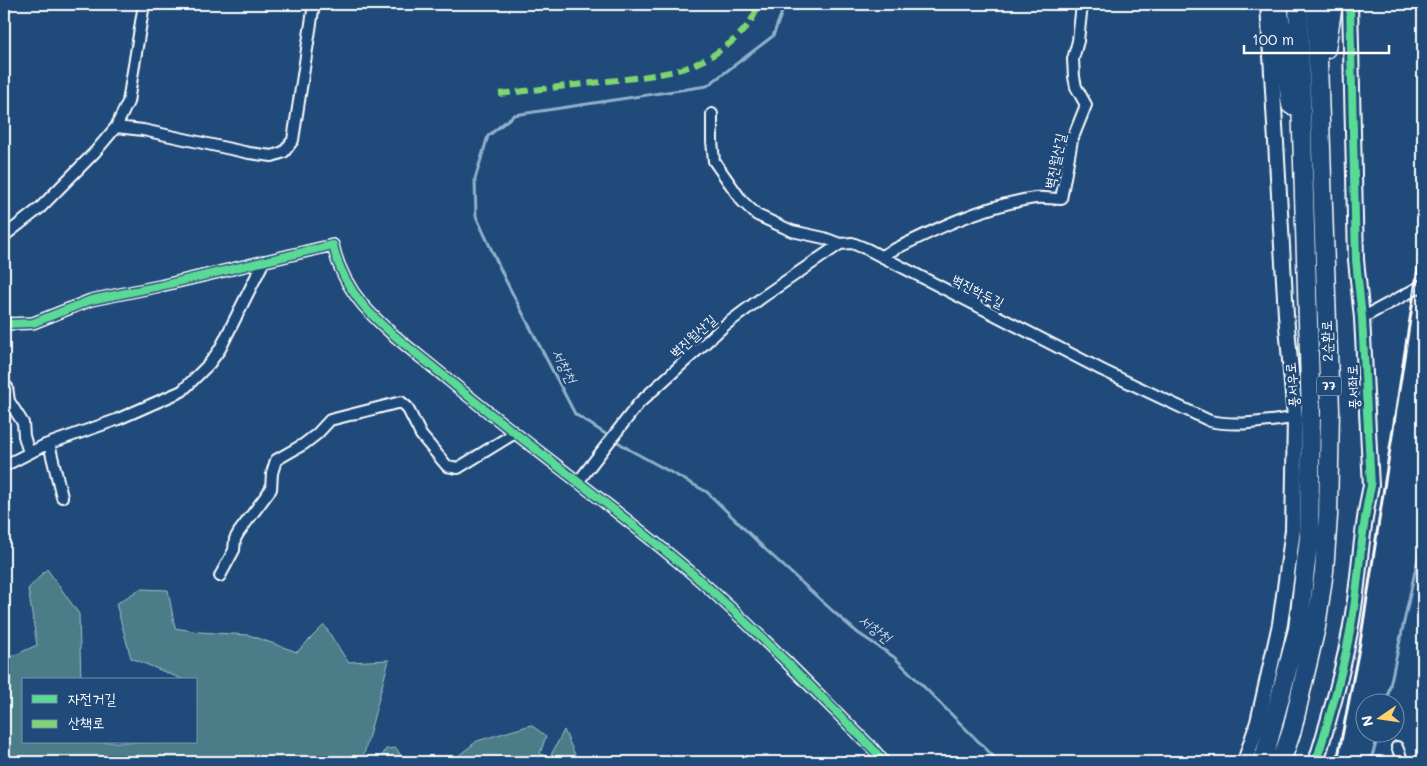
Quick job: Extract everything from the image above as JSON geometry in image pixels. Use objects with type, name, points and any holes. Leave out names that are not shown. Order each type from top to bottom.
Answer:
[{"type":"highway","points":[[1278,4],[1303,206]]},
{"type":"highway","name":"2순환로","points":[[1263,762],[1298,629],[1309,537],[1311,417],[1298,4]]},
{"type":"highway","name":"2순환로","points":[[1281,762],[1292,730],[1316,627],[1324,571],[1328,516],[1330,410],[1316,4]]},
{"type":"highway","points":[[1319,119],[1328,30],[1333,4]]},
{"type":"street","points":[[4,236],[40,208],[95,152],[116,127],[128,102],[144,4]]},
{"type":"street","points":[[116,127],[143,130],[249,153],[272,156],[284,152],[293,140],[314,4]]},
{"type":"street","name":"벽진월산길","points":[[881,256],[959,219],[982,211],[1036,198],[1061,199],[1072,140],[1086,105],[1076,87],[1073,59],[1078,41],[1082,4]]},
{"type":"street","name":"풍서우로","points":[[1245,762],[1258,722],[1280,624],[1293,530],[1294,418],[1268,4]]},
{"type":"street","name":"풍서좌로","points":[[1316,762],[1340,682],[1353,614],[1366,508],[1371,486],[1362,318],[1356,260],[1350,4]]},
{"type":"street","name":"벽진학두길","points":[[712,114],[714,161],[742,201],[757,215],[769,222],[792,231],[824,238],[840,244],[852,243],[881,256],[1102,370],[1210,420],[1223,424],[1238,424],[1294,418]]},
{"type":"street","name":"벽진월산길","points":[[578,482],[639,403],[724,326],[840,244]]},
{"type":"street","points":[[4,324],[33,323],[91,300],[333,245],[340,268],[350,288],[378,322],[714,593],[806,682],[884,762]]},
{"type":"street","points":[[4,466],[49,444],[116,420],[182,391],[209,364],[220,348],[264,261]]},
{"type":"street","points":[[1362,318],[1423,285]]},
{"type":"street","points":[[7,388],[9,401],[23,423],[24,436],[29,453]]},
{"type":"street","points":[[220,576],[234,550],[235,539],[239,532],[271,489],[272,472],[276,460],[304,444],[330,420],[400,402],[407,407],[421,435],[447,466],[458,468],[515,433]]},
{"type":"street","points":[[49,444],[62,497]]},
{"type":"street","points":[[1397,747],[1403,762]]},
{"type":"green space","points":[[47,569],[79,614],[81,678],[22,678],[22,744],[198,744],[198,678],[179,678],[131,658],[116,604],[140,589],[168,590],[175,628],[199,632],[249,635],[297,652],[324,625],[348,662],[389,660],[362,762],[4,762],[4,660],[37,645],[28,589]]},
{"type":"green space","points":[[531,725],[546,736],[540,754],[550,757],[564,730],[576,757],[587,762],[407,762],[453,760],[477,741]]},
{"type":"green space","points":[[396,748],[405,762],[379,762],[386,749]]},
{"type":"waterway","name":"서창천","points":[[785,4],[773,36],[707,86],[514,115],[488,136],[475,179],[476,216],[505,279],[575,414],[630,450],[707,492],[766,550],[836,614],[858,633],[894,657],[999,762]]},
{"type":"waterway","points":[[1388,694],[1423,535]]},
{"type":"waterway","points":[[1370,762],[1376,744]]},
{"type":"railway","points":[[1337,762],[1360,643],[1423,235]]},
{"type":"marked path","points":[[499,94],[646,76],[691,66],[701,62],[732,42],[749,24],[758,4]]},
{"type":"cycle path","points":[[1316,762],[1337,689],[1350,633],[1371,486],[1362,318],[1356,260],[1350,4]]},
{"type":"cycle path","points":[[4,324],[33,323],[91,300],[160,286],[333,245],[348,284],[363,305],[383,326],[694,575],[786,661],[884,762]]}]
